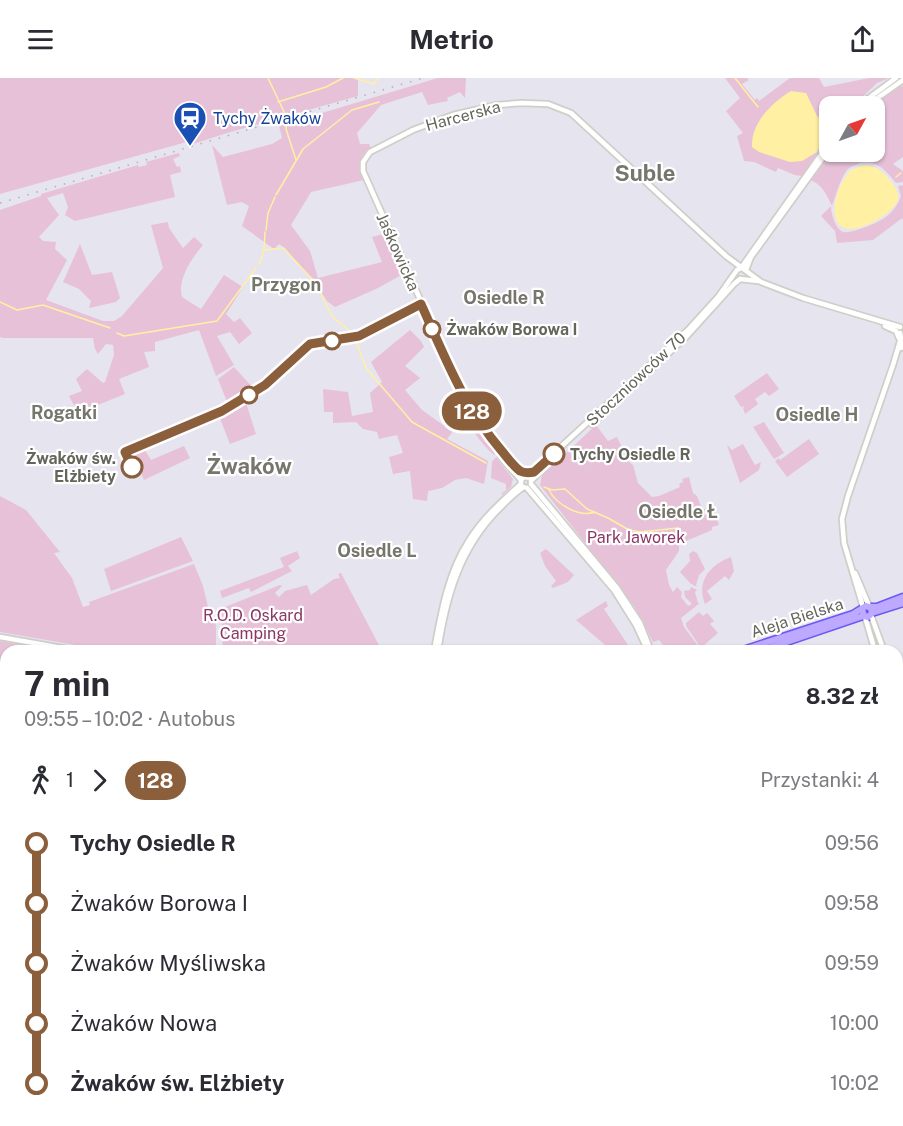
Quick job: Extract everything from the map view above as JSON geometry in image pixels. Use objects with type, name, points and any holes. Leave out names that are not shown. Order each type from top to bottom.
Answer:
[{"type":"main road","name":"Aleja Bielska","points":[[889,605],[903,597]]},
{"type":"main road","name":"Aleja Bielska","points":[[766,645],[867,611],[903,603]]},
{"type":"street","points":[[872,96],[896,78]]},
{"type":"street","points":[[880,96],[903,82]]},
{"type":"street","name":"Harcerska","points":[[397,138],[435,121],[484,107],[521,103],[556,106],[571,113],[584,123],[741,271],[788,293],[901,328]]},
{"type":"street","name":"Jaśkowicka","points":[[397,138],[368,153],[363,162],[363,171],[450,369],[473,413],[493,441],[501,457],[513,467],[615,588],[646,645]]},
{"type":"street","name":"Stoczniowców 70","points":[[741,271],[744,261],[819,157]]},
{"type":"street","name":"Stoczniowców 70","points":[[535,474],[688,330],[741,271],[820,162]]},
{"type":"street","name":"Harcerska","points":[[726,256],[741,271]]},
{"type":"street","points":[[735,263],[740,264],[744,261]]},
{"type":"street","points":[[741,271],[742,279]]},
{"type":"street","points":[[741,271],[742,279]]},
{"type":"street","name":"Harcerska","points":[[742,279],[761,282]]},
{"type":"street","name":"Stoczniowców 70","points":[[435,645],[445,594],[467,542],[480,525],[686,337],[732,285],[742,279]]},
{"type":"street","points":[[732,285],[751,280]]},
{"type":"street","points":[[886,324],[897,333],[901,345]]},
{"type":"street","points":[[881,645],[867,611],[843,534],[843,511],[901,345],[901,328]]},
{"type":"street","points":[[513,467],[535,474],[537,495],[522,491],[515,492],[517,480],[513,467]]},
{"type":"street","name":"Stoczniowców 70","points":[[439,645],[447,602],[465,554],[488,521],[515,492]]},
{"type":"street","points":[[860,589],[869,601],[889,605]]},
{"type":"street","points":[[849,618],[860,604],[860,589]]},
{"type":"street","points":[[877,631],[876,615],[889,605]]},
{"type":"street","points":[[867,611],[873,645]]},
{"type":"street","points":[[849,618],[862,620],[870,634]]},
{"type":"street","points":[[0,637],[45,645]]},
{"type":"green space","points":[[0,78],[358,78],[358,96],[190,145],[190,141],[0,194]]},
{"type":"green space","points":[[438,78],[466,78],[465,98],[460,92],[447,98],[448,101],[428,105],[422,92],[381,105],[357,133],[360,144],[369,144],[371,148],[361,159],[364,180],[311,192],[291,225],[310,251],[318,278],[382,262],[372,237],[387,233],[405,273],[335,307],[327,301],[285,248],[279,244],[274,249],[242,226],[249,206],[242,202],[227,205],[212,145],[223,157],[272,144],[282,138],[279,126]]},
{"type":"green space","points":[[725,78],[747,78],[749,80],[742,84],[755,100],[757,98],[759,101],[790,78],[819,78],[824,87],[869,78],[889,78],[877,83],[863,96],[819,96],[819,151],[802,176],[778,168],[776,172],[754,162],[744,161],[737,136],[743,133],[726,111],[740,98]]},
{"type":"green space","points":[[903,86],[903,157],[893,164],[903,171],[903,182],[896,183],[885,171],[866,162],[885,162],[884,96]]},
{"type":"green space","points":[[179,153],[180,156],[173,159],[177,167],[180,166],[181,172],[170,175],[175,197],[75,221],[65,215],[68,207],[63,193],[47,198],[59,215],[39,237],[43,241],[56,242],[55,249],[67,260],[46,300],[103,321],[114,321],[122,316],[163,268],[151,225],[168,222],[169,228],[183,248],[194,237],[203,245],[190,262],[184,276],[182,297],[201,309],[224,275],[243,287],[226,314],[234,322],[240,318],[252,333],[239,344],[230,332],[217,336],[234,365],[216,376],[199,330],[155,342],[155,351],[144,352],[149,367],[119,379],[125,394],[78,413],[69,396],[82,391],[76,379],[87,369],[103,383],[105,382],[114,355],[113,345],[106,344],[98,354],[93,338],[0,337],[0,210],[41,196],[41,194],[138,165],[139,167],[147,165],[146,162]]},
{"type":"green space","points":[[822,162],[866,162],[847,170],[840,182],[832,206],[820,186],[809,180]]},
{"type":"green space","points":[[903,185],[903,219],[873,240],[837,243],[835,231],[821,216],[831,206],[834,220],[840,230],[846,232],[857,230],[889,215],[901,196],[898,186]]},
{"type":"green space","points":[[80,244],[92,275],[112,272],[120,298],[116,302],[89,308],[91,301],[79,289],[63,282]]},
{"type":"green space","points":[[410,330],[424,347],[405,366],[420,378],[405,390],[422,410],[443,425],[454,407],[447,398],[455,389],[458,390],[497,449],[494,455],[463,418],[447,439],[488,461],[484,484],[466,478],[455,480],[442,488],[428,491],[427,501],[413,499],[410,471],[393,474],[389,457],[403,453],[397,435],[379,439],[377,432],[363,429],[356,422],[333,423],[333,412],[324,412],[323,389],[348,392],[352,416],[373,412],[370,393],[382,382],[371,362]]},
{"type":"green space","points":[[234,367],[254,389],[228,404],[218,379]]},
{"type":"green space","points":[[767,373],[779,389],[769,396],[765,392],[755,399],[758,404],[745,414],[743,408],[745,406],[741,407],[734,396]]},
{"type":"green space","points":[[246,403],[256,434],[230,444],[219,416]]},
{"type":"green space","points":[[764,422],[784,453],[774,459],[753,427]]},
{"type":"green space","name":"Park Jaworek","points":[[596,425],[608,441],[617,437],[629,462],[633,465],[638,483],[652,497],[680,487],[682,479],[689,477],[693,493],[697,496],[702,509],[714,510],[719,525],[679,544],[679,551],[666,570],[673,592],[677,587],[682,592],[681,597],[688,606],[692,604],[685,597],[684,591],[690,590],[691,587],[697,590],[695,592],[698,603],[700,603],[681,618],[684,627],[698,645],[663,645],[659,640],[653,642],[634,606],[540,485],[542,475],[539,474],[554,463],[550,468]]},
{"type":"green space","points":[[809,439],[819,454],[787,477],[775,461],[779,458],[780,460]]},
{"type":"green space","points":[[743,444],[755,465],[761,462],[759,470],[740,483],[727,445],[732,450]]},
{"type":"green space","points":[[184,446],[190,458],[144,480],[136,461],[130,454],[143,447],[151,460]]},
{"type":"green space","points":[[496,457],[513,479],[511,487],[502,495],[506,490],[506,484],[491,478],[492,462]]},
{"type":"green space","points":[[0,496],[26,510],[60,552],[54,553],[72,578],[83,607],[90,605],[89,602],[194,564],[203,586],[209,611],[212,610],[216,626],[216,645],[75,645],[0,632]]},
{"type":"green space","points":[[181,537],[193,561],[111,591],[104,569]]},
{"type":"green space","points":[[546,549],[574,575],[568,582],[553,588],[551,586],[556,581],[545,566],[540,553]]},
{"type":"green space","points":[[297,551],[300,558],[288,566],[292,571],[251,592],[249,588],[222,598],[220,591],[284,567],[280,558]]},
{"type":"green space","points":[[693,551],[697,553],[705,569],[699,575],[697,587],[680,572],[690,561],[689,554]]},
{"type":"green space","points":[[731,557],[734,571],[729,580],[725,576],[707,591],[712,599],[705,604],[702,588],[707,575],[717,564]]},
{"type":"green space","name":"R.O.D. Oskard Camping","points":[[341,573],[379,645],[222,645],[220,609],[280,585],[282,586],[275,593],[279,597],[285,591],[307,585],[311,595],[334,579],[340,578],[338,574]]},
{"type":"green space","points":[[606,601],[608,606],[604,609],[628,645],[605,645],[576,620]]},
{"type":"green space","points":[[699,612],[703,616],[707,613],[714,621],[710,624],[718,633],[704,645],[699,645],[686,623]]},
{"type":"green space","points":[[0,641],[23,645],[0,645]]},
{"type":"shaded area","points":[[791,91],[806,93],[819,118],[819,148],[817,152],[802,161],[790,162],[759,152],[752,147],[759,121],[777,101]]},
{"type":"shaded area","points":[[867,165],[880,170],[890,180],[897,192],[898,200],[887,213],[869,224],[850,229],[842,227],[835,216],[835,202],[839,188],[850,171]]},
{"type":"waterway","points":[[268,78],[286,116]]},
{"type":"waterway","points":[[278,102],[326,87],[343,78]]},
{"type":"waterway","points":[[354,78],[374,84],[378,78]]},
{"type":"waterway","points":[[735,78],[758,107]]},
{"type":"waterway","points":[[276,195],[303,149],[352,110],[379,102]]},
{"type":"waterway","points":[[287,121],[286,129],[296,160]]},
{"type":"waterway","points":[[896,177],[901,173]]},
{"type":"waterway","points":[[266,230],[268,213],[275,197]]},
{"type":"waterway","points":[[259,265],[264,250],[265,232]]},
{"type":"waterway","points":[[264,250],[283,248],[315,282],[332,316],[354,335],[366,368],[412,422],[486,463]]},
{"type":"waterway","points":[[117,333],[124,336],[217,321],[256,268]]},
{"type":"waterway","points":[[0,302],[17,310],[43,305],[110,328]]},
{"type":"waterway","points":[[544,487],[552,490],[565,489],[587,509],[629,530],[640,532],[678,528]]},
{"type":"waterway","points":[[549,490],[562,505],[582,513],[595,512]]},
{"type":"railway","points":[[0,203],[423,78]]},
{"type":"bus line","name":"128","points":[[132,467],[125,452],[222,411],[255,392],[310,344],[359,336],[421,304],[466,401],[511,462],[520,471],[534,472],[554,454]]},
{"type":"place","name":"Tychy Żwaków","points":[[190,147]]},
{"type":"place","name":"Żwaków Borowa I","points":[[432,329]]},
{"type":"place","name":"Tychy Osiedle R","points":[[554,454]]},
{"type":"place","name":"Żwaków św. Elżbiety","points":[[132,467]]},
{"type":"district","name":"Suble","points":[[645,173]]},
{"type":"district","name":"Przygon","points":[[286,284]]},
{"type":"district","name":"Osiedle R","points":[[504,297]]},
{"type":"district","name":"Rogatki","points":[[64,412]]},
{"type":"district","name":"Osiedle H","points":[[817,414]]},
{"type":"district","name":"Żwaków","points":[[249,466]]},
{"type":"district","name":"Osiedle Ł","points":[[678,511]]},
{"type":"district","name":"Osiedle L","points":[[377,550]]}]
